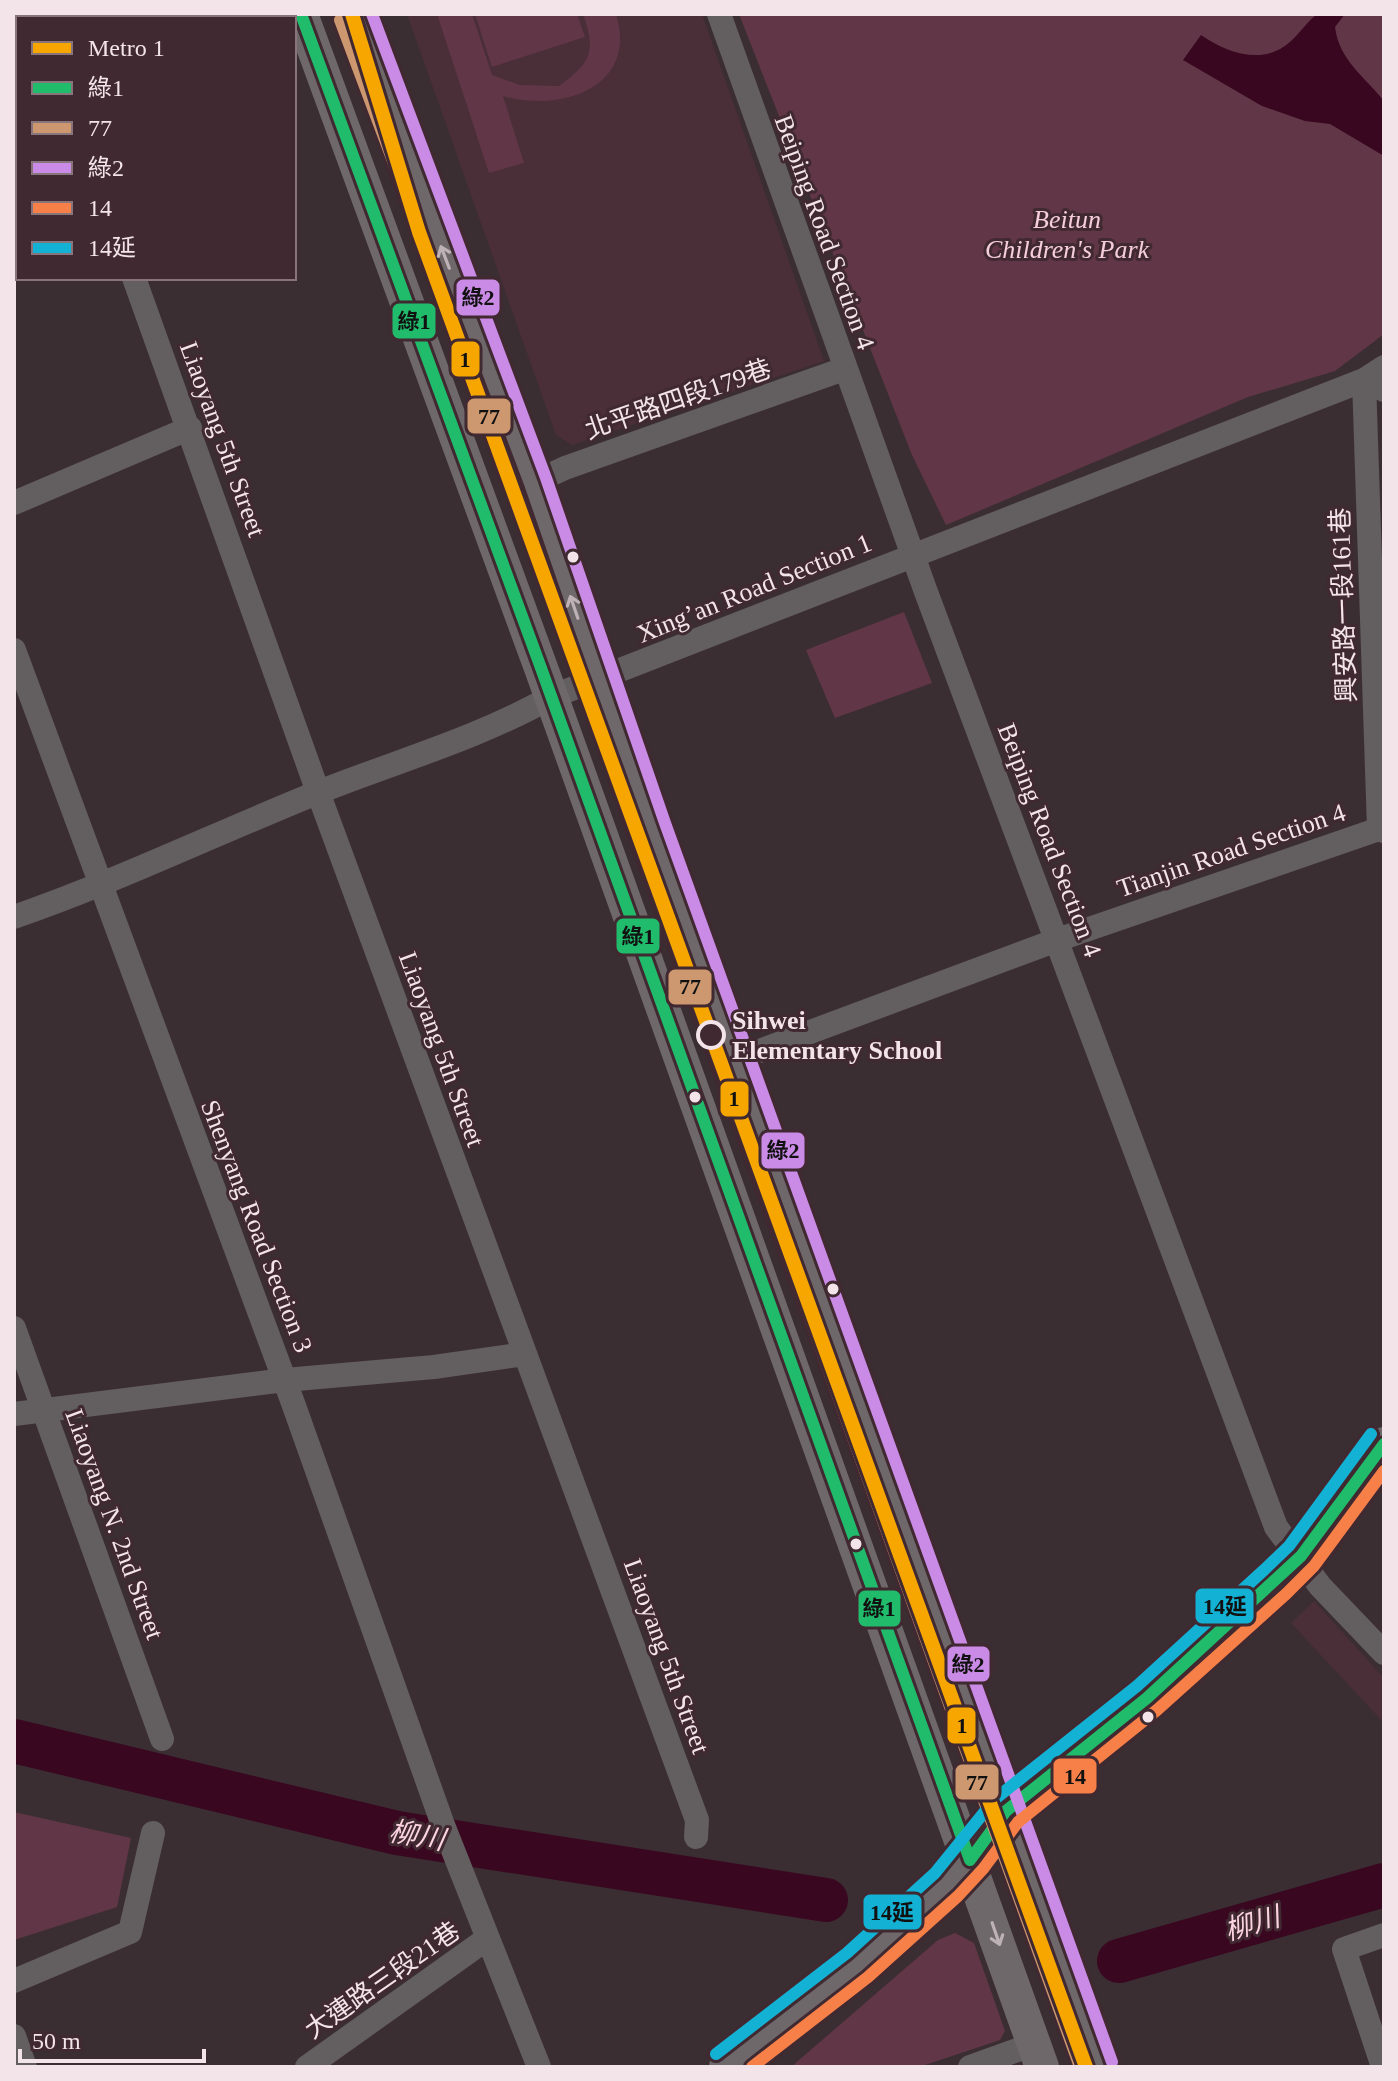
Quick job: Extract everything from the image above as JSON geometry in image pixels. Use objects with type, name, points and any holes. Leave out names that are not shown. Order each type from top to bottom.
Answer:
[{"type":"main road","points":[[301,14],[551,697],[1038,2056]]},
{"type":"main road","points":[[355,14],[531,484],[1097,2067]]},
{"type":"main road","points":[[726,2067],[857,1965],[970,1860],[1006,1811],[1147,1698],[1301,1556],[1384,1444]]},
{"type":"street","name":"Beiping Road Section 4","points":[[719,14],[844,369],[1276,1527],[1301,1556],[1320,1586],[1384,1653]]},
{"type":"street","name":"Liaoyang 5th Street","points":[[135,280],[318,792],[697,1820],[696,1837]]},
{"type":"street","name":"北平路四段179巷","points":[[531,484],[565,468],[844,369]]},
{"type":"street","name":"Xing’an Road Section 1","points":[[14,917],[102,885],[318,792],[502,722],[551,697],[913,553],[1377,379]]},
{"type":"street","name":"興安路一段161巷","points":[[1377,379],[1382,830]]},
{"type":"street","points":[[14,503],[190,428]]},
{"type":"street","name":"Shenyang Road Section 3","points":[[14,650],[285,1380],[443,1825],[488,1938]]},
{"type":"street","name":"Tianjin Road Section 4","points":[[735,1060],[1057,940],[1382,830]]},
{"type":"street","name":"Liaoyang N. 2nd Street","points":[[14,1328],[162,1739]]},
{"type":"street","points":[[14,1414],[524,1354]]},
{"type":"street","points":[[14,1981],[130,1932],[153,1833]]},
{"type":"street","points":[[1383,2067],[1344,1949],[1384,1935]]},
{"type":"street","points":[[488,1938],[539,2067]]},
{"type":"street","name":"大連路三段21巷","points":[[307,2067],[488,1938]]},
{"type":"street","points":[[14,2036],[25,2067]]},
{"type":"street","points":[[970,2067],[1038,2056]]},
{"type":"shaded area","points":[[407,14],[702,14],[824,361],[572,445],[556,435]]},
{"type":"shaded area","points":[[1317,14],[1345,14],[1335,27],[1337,39],[1347,58],[1384,101],[1384,156],[1330,124],[1305,121],[1262,106],[1183,60],[1201,35],[1233,51],[1268,54],[1290,42]]},
{"type":"shaded area","points":[[1314,1601],[1384,1678],[1384,1723],[1291,1623]]},
{"type":"green space","points":[[437,14],[472,14],[492,75],[520,85],[559,86],[578,70],[590,47],[583,14],[616,14],[620,39],[616,60],[605,77],[590,89],[570,97],[548,101],[503,96],[524,163],[489,173]]},
{"type":"green space","points":[[475,14],[577,14],[585,37],[492,67]]},
{"type":"green space","name":"Beitun Children's Park","points":[[739,14],[1384,14],[1384,334],[1335,371],[1248,397],[946,525],[912,455]]},
{"type":"green space","points":[[904,612],[932,683],[835,718],[806,650]]},
{"type":"green space","points":[[14,1812],[131,1838],[117,1907],[14,1940]]},
{"type":"green space","points":[[955,1933],[974,1943],[1005,2031],[1000,2040],[919,2067],[791,2067],[938,1940]]},
{"type":"waterway","name":"柳川","points":[[14,1741],[397,1833],[826,1900]]},
{"type":"waterway","name":"柳川","points":[[1119,1961],[1384,1885]]},
{"type":"metro line","name":"1","points":[[352,14],[419,232],[1086,2067]]},
{"type":"transit line","name":"綠1","points":[[301,14],[541,668],[970,1860]]},
{"type":"transit line","name":"綠2","points":[[372,14],[546,478],[665,823],[1112,2062]]},
{"type":"transit line","name":"77","points":[[340,20],[516,489],[635,833],[1080,2067]]},
{"type":"transit line","name":"14延","points":[[716,2054],[847,1953],[935,1873],[995,1799],[1137,1686],[1264,1570],[1289,1546],[1371,1434]]},
{"type":"transit line","name":"綠1","points":[[970,1860],[1006,1811],[1147,1698],[1301,1556],[1384,1444]]},
{"type":"transit line","name":"14","points":[[752,2067],[868,1977],[958,1896],[983,1869],[1018,1822],[1157,1710],[1286,1594],[1314,1566],[1384,1471]]},
{"type":"place","name":"Sihwei Elementary School","points":[[711,1035]]}]
